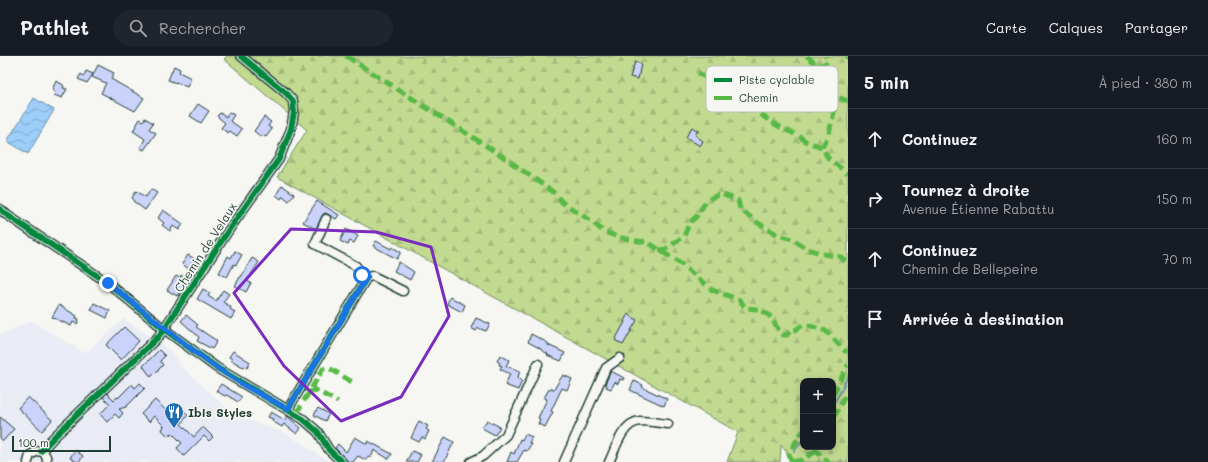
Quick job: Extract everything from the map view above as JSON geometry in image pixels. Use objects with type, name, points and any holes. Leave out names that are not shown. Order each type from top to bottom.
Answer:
[{"type":"street","name":"Chemin de Velaux","points":[[46,458],[55,436],[164,329],[230,228],[279,159],[291,129],[294,112],[293,101],[286,93],[241,56]]},
{"type":"street","points":[[0,209],[7,216],[108,283],[164,329],[222,371],[303,419],[312,426],[329,450],[342,462]]},
{"type":"street","points":[[326,219],[315,244],[356,266],[362,275],[367,277],[373,276],[403,291]]},
{"type":"street","points":[[288,409],[367,277]]},
{"type":"street","points":[[564,462],[606,368],[620,358]]},
{"type":"street","points":[[471,462],[481,457],[506,435],[538,364]]},
{"type":"street","points":[[609,462],[625,429],[632,424],[640,421],[668,424]]},
{"type":"street","points":[[28,461],[35,451],[46,458]]},
{"type":"highlighted area","points":[[291,229],[376,232],[431,247],[449,316],[401,397],[341,421],[284,366],[234,293]]},
{"type":"shaded area","points":[[124,319],[160,343],[179,359],[177,363],[236,416],[286,433],[330,462],[0,462],[0,335],[31,321],[85,353]]},
{"type":"green space","points":[[227,56],[848,56],[848,462],[794,462],[781,445],[780,462],[727,462],[738,432],[277,177],[307,130],[224,59]]},
{"type":"water","points":[[34,98],[54,110],[28,154],[7,141]]},
{"type":"building","points":[[635,62],[641,64],[638,79],[630,77]]},
{"type":"building","points":[[98,65],[114,73],[111,79],[144,98],[135,111],[101,93],[106,83],[92,77]]},
{"type":"building","points":[[174,66],[180,69],[179,72],[191,78],[187,87],[168,80]]},
{"type":"building","points":[[86,71],[93,74],[87,83],[78,79],[81,74],[84,76]]},
{"type":"building","points":[[56,81],[64,86],[63,88],[67,89],[62,98],[54,95],[55,92],[52,90]]},
{"type":"building","points":[[198,104],[209,111],[201,123],[190,116]]},
{"type":"building","points":[[229,112],[234,115],[230,121],[242,129],[237,136],[230,131],[228,133],[221,128],[225,123],[217,116],[220,113],[226,117]]},
{"type":"building","points":[[264,117],[271,122],[268,126],[272,129],[266,137],[262,135],[261,137],[254,131]]},
{"type":"building","points":[[145,118],[153,123],[149,129],[156,133],[144,150],[140,148],[145,139],[133,131],[140,119],[143,121]]},
{"type":"building","points":[[692,127],[698,131],[695,135],[703,141],[700,146],[686,137]]},
{"type":"building","points":[[282,185],[294,194],[289,201],[283,196],[281,199],[276,195]]},
{"type":"building","points":[[151,189],[157,193],[145,210],[133,201],[134,200],[132,198],[136,191],[146,197]]},
{"type":"building","points":[[317,201],[339,215],[336,219],[326,213],[323,214],[316,229],[303,222]]},
{"type":"building","points":[[163,210],[183,224],[179,230],[173,226],[170,231],[162,225],[164,223],[158,218]]},
{"type":"building","points":[[346,229],[358,236],[354,243],[350,241],[348,245],[340,241]]},
{"type":"building","points":[[376,241],[391,249],[392,247],[401,252],[397,259],[373,246]]},
{"type":"building","points":[[235,251],[242,255],[236,265],[234,264],[227,277],[219,273],[228,256],[231,258]]},
{"type":"building","points":[[188,255],[195,259],[189,269],[182,264]]},
{"type":"building","points":[[252,258],[259,262],[247,281],[251,283],[246,292],[235,286]]},
{"type":"building","points":[[399,262],[414,272],[410,280],[394,271]]},
{"type":"building","points":[[181,275],[188,280],[177,296],[167,290],[176,276],[180,278]]},
{"type":"building","points":[[203,289],[210,293],[208,296],[216,301],[223,290],[229,294],[223,302],[231,307],[230,309],[235,312],[231,319],[197,299]]},
{"type":"building","points":[[450,297],[465,305],[462,312],[447,304]]},
{"type":"building","points":[[94,303],[110,311],[107,318],[91,310]]},
{"type":"building","points":[[59,305],[77,316],[76,318],[79,319],[77,324],[73,322],[71,326],[52,317]]},
{"type":"building","points":[[628,314],[637,320],[623,345],[615,340]]},
{"type":"building","points":[[186,315],[198,325],[196,327],[217,341],[212,349],[197,341],[199,337],[181,321]]},
{"type":"building","points":[[476,318],[490,324],[486,331],[478,328],[476,331],[471,328]]},
{"type":"building","points":[[124,327],[139,341],[121,360],[106,345]]},
{"type":"building","points":[[531,334],[548,343],[548,345],[565,353],[561,361],[547,355],[548,354],[541,349],[528,342]]},
{"type":"building","points":[[159,350],[165,356],[160,361],[163,365],[151,377],[143,366]]},
{"type":"building","points":[[233,351],[250,362],[247,368],[231,360],[232,359],[229,357]]},
{"type":"building","points":[[500,355],[509,360],[506,366],[520,371],[518,377],[522,381],[518,390],[505,385],[510,374],[500,369],[502,366],[499,365],[500,363],[497,361]]},
{"type":"building","points":[[611,371],[624,378],[623,380],[620,379],[618,384],[615,382],[611,389],[606,387],[607,385],[605,384]]},
{"type":"building","points":[[563,375],[572,379],[567,390],[562,388],[551,411],[553,412],[545,427],[538,424],[540,419],[538,418],[547,399],[544,398],[550,388],[554,389]]},
{"type":"building","points":[[634,381],[643,385],[642,387],[667,399],[664,406],[630,390]]},
{"type":"building","points":[[140,383],[145,388],[126,407],[119,409],[123,413],[119,418],[115,414],[107,422],[100,414],[110,404],[103,397],[107,393],[114,400],[132,384],[135,388]]},
{"type":"building","points":[[221,384],[242,397],[238,402],[227,395],[225,396],[216,391]]},
{"type":"building","points":[[28,397],[52,420],[42,431],[18,408]]},
{"type":"building","name":"Ibis Styles","points":[[155,400],[173,417],[182,409],[188,415],[181,424],[194,437],[203,427],[213,437],[209,441],[204,436],[184,456],[177,448],[182,443],[172,433],[168,436],[162,430],[164,426],[154,416],[149,422],[141,414]]},
{"type":"building","points":[[318,408],[329,414],[325,421],[314,415]]},
{"type":"building","points":[[271,412],[285,420],[287,416],[301,428],[297,434],[284,424],[282,427],[272,421],[273,419],[268,417]]},
{"type":"building","points":[[0,417],[14,429],[3,441],[0,438]]},
{"type":"building","points":[[487,420],[500,427],[495,435],[482,428]]},
{"type":"building","points":[[419,421],[428,426],[426,429],[429,431],[425,439],[422,437],[419,442],[411,438]]},
{"type":"building","points":[[525,434],[532,437],[529,443],[531,444],[527,451],[524,450],[517,462],[507,462],[511,452],[514,454],[520,439],[522,440]]},
{"type":"building","points":[[355,437],[367,444],[368,441],[392,454],[389,459],[374,450],[371,458],[368,456],[366,460],[358,456],[353,462],[349,462],[335,448],[338,444],[346,452]]},
{"type":"building","points":[[445,437],[454,442],[444,462],[432,462]]},
{"type":"building","points":[[75,450],[83,456],[79,462],[70,458]]},
{"type":"building","points":[[412,451],[421,455],[417,462],[406,462]]},
{"type":"waterway","points":[[836,399],[848,376]]},
{"type":"waterway","points":[[794,451],[800,444]]},
{"type":"marked path","points":[[346,56],[502,156],[553,192],[563,203],[590,220],[603,231],[617,237],[649,243],[681,264],[712,290],[740,300],[747,308],[756,309],[769,315],[783,335],[787,335],[791,330],[795,330],[803,325],[808,325],[826,331],[845,351],[848,351]]},
{"type":"marked path","points":[[807,56],[817,65],[824,65],[828,60],[826,56]]},
{"type":"marked path","points":[[698,73],[706,77]]},
{"type":"marked path","points":[[838,97],[848,101]]},
{"type":"marked path","points":[[758,112],[768,120],[799,136],[807,142],[822,147]]},
{"type":"marked path","points":[[834,112],[828,137],[822,147],[828,158],[848,174]]},
{"type":"marked path","points":[[659,250],[666,249],[684,236],[690,222],[696,217],[707,200],[720,194],[738,200],[740,209],[755,221],[778,235],[793,239],[805,248],[823,254],[841,257],[848,264]]},
{"type":"marked path","points":[[836,388],[848,365]]},
{"type":"marked path","points":[[296,414],[323,369],[329,368],[352,382]]},
{"type":"marked path","points":[[309,392],[315,390],[338,402]]},
{"type":"marked path","points":[[835,414],[848,391]]},
{"type":"marked path","points":[[792,462],[789,455],[790,451],[800,436]]},
{"type":"marked path","points":[[816,450],[829,462]]},
{"type":"marked path","points":[[793,462],[802,460],[816,451]]},
{"type":"cycle path","points":[[41,451],[158,337],[230,228],[279,159],[291,129],[294,112],[293,101],[286,93],[241,56]]},
{"type":"cycle path","points":[[0,209],[108,283],[164,329],[217,368],[303,419],[318,432],[329,450],[342,462]]},
{"type":"cycle path","points":[[288,409],[367,277]]},
{"type":"place","name":"Ibis Styles","points":[[174,429]]},
{"type":"route","points":[[108,283],[164,329],[208,362],[245,386],[288,409],[367,277],[362,275]]}]
